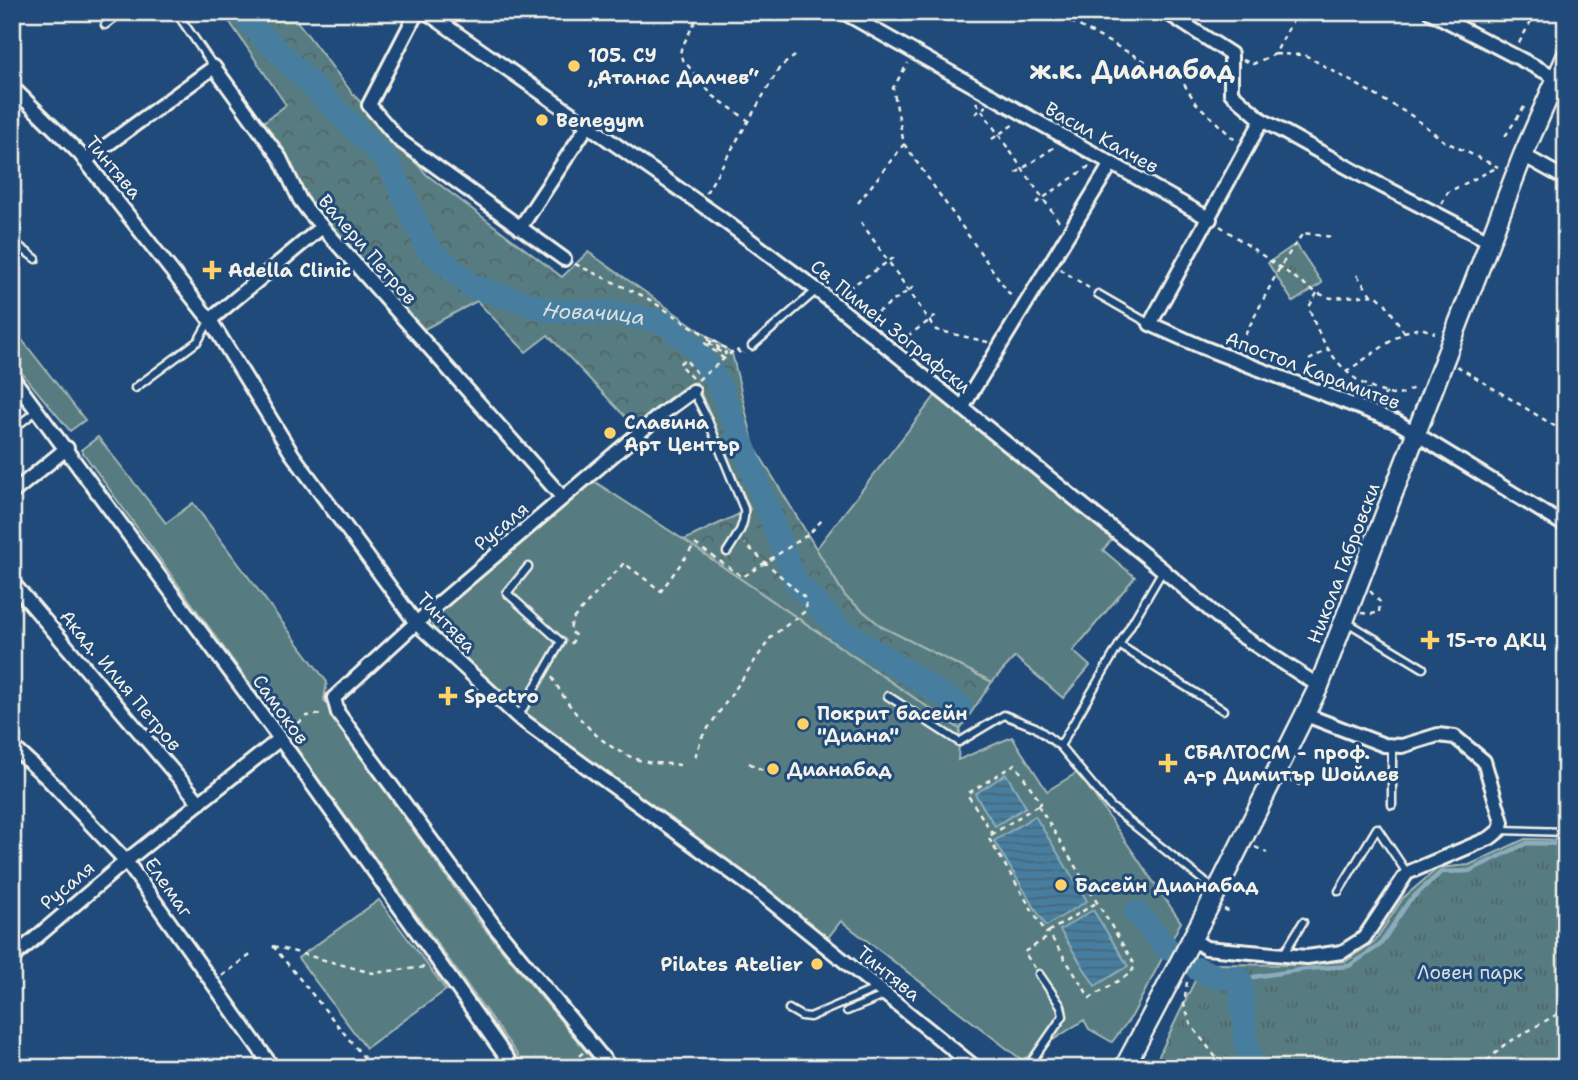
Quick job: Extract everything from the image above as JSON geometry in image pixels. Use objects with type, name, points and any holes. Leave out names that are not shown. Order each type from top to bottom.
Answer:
[{"type":"street","points":[[417,12],[369,105],[399,140],[564,259]]},
{"type":"street","name":"Св. Пимен Зографски","points":[[426,12],[700,203],[817,290],[1163,570],[1237,634],[1319,686]]},
{"type":"street","name":"Васил Калчев","points":[[843,12],[1210,219]]},
{"type":"street","points":[[1166,12],[1231,54],[1231,93],[1262,120],[1489,241]]},
{"type":"street","points":[[1430,12],[1555,77]]},
{"type":"street","name":"Никола Габровски","points":[[1124,1068],[1192,939],[1219,899],[1351,616],[1414,433],[1523,155],[1566,57]]},
{"type":"street","points":[[85,161],[214,67]]},
{"type":"street","name":"Валери Петров","points":[[214,67],[284,164],[300,200],[564,498]]},
{"type":"street","name":"Тинтява","points":[[12,87],[85,161],[210,320],[292,454],[416,622],[518,717],[764,896],[976,1068]]},
{"type":"street","points":[[1150,324],[1262,120]]},
{"type":"street","points":[[520,228],[588,125]]},
{"type":"street","points":[[1523,155],[1566,179]]},
{"type":"street","points":[[962,408],[1068,234],[1106,161]]},
{"type":"street","points":[[210,320],[322,227]]},
{"type":"street","name":"Апостол Карамитев","points":[[1150,324],[1202,347],[1396,422],[1566,526]]},
{"type":"street","name":"Самоков","points":[[12,376],[280,739],[513,1068]]},
{"type":"street","name":"Русаля","points":[[338,713],[334,698],[336,693],[694,387]]},
{"type":"street","points":[[12,493],[66,448]]},
{"type":"street","name":"Акад. Илия Петров","points":[[12,582],[200,803]]},
{"type":"street","points":[[338,713],[495,927],[611,1068]]},
{"type":"street","points":[[1192,939],[1206,947],[1283,955],[1307,957],[1342,952],[1364,938],[1407,873],[1490,838],[1500,830],[1502,822],[1484,761],[1455,737],[1438,735],[1402,746],[1384,745],[1306,715]]},
{"type":"street","name":"Русаля","points":[[12,958],[127,861],[280,739]]},
{"type":"street","name":"Елемаг","points":[[12,746],[47,778],[127,861],[273,1068]]},
{"type":"lane","points":[[105,25],[122,12]]},
{"type":"lane","points":[[176,12],[214,67]]},
{"type":"lane","points":[[12,241],[36,259]]},
{"type":"lane","points":[[752,346],[817,290]]},
{"type":"lane","name":"Апостол Карамитев","points":[[1098,294],[1150,324]]},
{"type":"lane","points":[[135,388],[198,341],[210,320]]},
{"type":"lane","points":[[694,387],[744,509],[745,519],[727,552]]},
{"type":"lane","points":[[12,430],[38,410]]},
{"type":"lane","points":[[518,717],[561,642],[507,593],[528,567]]},
{"type":"lane","points":[[1060,746],[1163,570]]},
{"type":"lane","points":[[1351,616],[1423,668]]},
{"type":"lane","points":[[1119,645],[1223,710]]},
{"type":"lane","points":[[888,696],[958,742],[1004,715],[1035,727],[1060,746],[1110,806],[1219,899]]},
{"type":"lane","points":[[1392,746],[1392,805]]},
{"type":"lane","points":[[1339,891],[1377,828],[1407,873]]},
{"type":"lane","points":[[1500,830],[1566,832]]},
{"type":"lane","points":[[1283,955],[1303,922]]},
{"type":"lane","points":[[1027,1068],[1063,1016],[1061,1006],[1039,974]]},
{"type":"lane","points":[[789,1009],[801,1016],[810,1017],[882,992]]},
{"type":"lane","points":[[847,1011],[882,992]]},
{"type":"path","points":[[700,12],[680,56],[712,95],[749,121]]},
{"type":"path","points":[[1052,12],[1182,81],[1196,103],[1246,150]]},
{"type":"path","points":[[1275,54],[1297,12]]},
{"type":"path","points":[[1513,55],[1536,12]]},
{"type":"path","points":[[914,54],[893,88],[904,145],[1021,311]]},
{"type":"path","points":[[1231,54],[1253,64],[1275,54],[1305,55],[1412,116],[1444,141],[1498,167],[1448,192],[1437,213]]},
{"type":"path","points":[[700,203],[780,67],[795,56]]},
{"type":"path","points":[[970,94],[1068,234]]},
{"type":"path","points":[[1505,134],[1526,104]]},
{"type":"path","points":[[992,139],[1026,116]]},
{"type":"path","points":[[858,203],[904,145]]},
{"type":"path","points":[[1016,173],[1051,149]]},
{"type":"path","points":[[1036,203],[1106,161]]},
{"type":"path","points":[[1210,219],[1317,293],[1338,298],[1371,295],[1381,298],[1404,332]]},
{"type":"path","points":[[861,222],[936,330],[1001,344]]},
{"type":"path","points":[[868,232],[875,226]]},
{"type":"path","points":[[1245,335],[1280,267],[1303,233],[1332,237]]},
{"type":"path","points":[[831,301],[895,257]]},
{"type":"path","points":[[564,259],[645,297],[732,353]]},
{"type":"path","points":[[1051,263],[1098,294]]},
{"type":"path","points":[[1357,275],[1371,295]]},
{"type":"path","points":[[860,325],[915,286]]},
{"type":"path","points":[[1317,293],[1310,307],[1316,331],[1346,372],[1370,389],[1387,393],[1398,395],[1415,387]]},
{"type":"path","points":[[890,349],[936,316]]},
{"type":"path","points":[[1346,372],[1404,332],[1421,328],[1436,333]]},
{"type":"path","points":[[710,338],[709,340],[726,353],[724,355],[707,341],[705,344],[724,359]]},
{"type":"path","points":[[694,387],[679,364],[685,359],[701,378],[736,349],[742,355],[752,346]]},
{"type":"path","points":[[1309,360],[1329,349]]},
{"type":"path","points":[[1454,364],[1566,433]]},
{"type":"path","points":[[570,646],[576,636],[570,631],[572,620],[624,563],[661,591],[695,544],[743,577],[809,534],[823,519]]},
{"type":"path","points":[[695,757],[702,737],[772,636],[807,610],[805,598],[750,549]]},
{"type":"path","points":[[1351,616],[1381,613],[1380,603],[1369,589]]},
{"type":"path","points":[[551,676],[573,711],[609,746],[639,760],[680,765]]},
{"type":"path","points":[[280,739],[307,716],[338,713]]},
{"type":"path","points":[[749,763],[766,772],[772,762]]},
{"type":"path","points":[[993,834],[967,794],[1015,764],[1041,803],[988,838],[1046,933],[1090,998],[1131,973],[1135,965],[1038,805]]},
{"type":"path","points":[[1291,781],[1300,785]]},
{"type":"path","points":[[1256,847],[1267,853]]},
{"type":"path","points":[[1219,899],[1233,914]]},
{"type":"path","points":[[1039,974],[1024,952],[1097,902]]},
{"type":"path","points":[[366,1060],[273,946],[372,973],[441,965]]},
{"type":"path","points":[[226,973],[253,953]]},
{"type":"path","points":[[1187,981],[1184,1004],[1191,1025],[1224,1068]]},
{"type":"path","points":[[1480,1068],[1504,1045],[1566,1009]]},
{"type":"path","points":[[563,1068],[577,1058]]},
{"type":"green space","points":[[223,12],[290,12],[353,94],[427,175],[562,277],[588,252],[732,353],[754,446],[845,596],[882,627],[992,682],[960,729],[684,540],[750,509],[696,382],[634,426],[548,335],[526,352],[477,301],[417,333],[322,227],[257,127],[286,105]]},
{"type":"green space","points":[[1296,244],[1322,283],[1293,302],[1268,263]]},
{"type":"green space","points":[[12,327],[85,420],[70,431],[12,361]]},
{"type":"green space","points":[[939,391],[1117,533],[1103,550],[1135,577],[1073,651],[1090,666],[1063,698],[1015,657],[992,682],[882,627],[845,596],[816,549]]},
{"type":"green space","points":[[98,437],[166,523],[193,503],[327,682],[324,700],[375,777],[478,921],[600,1068],[527,1068],[81,450]]},
{"type":"green space","name":"Дианабад","points":[[589,478],[960,729],[958,760],[1012,737],[1047,791],[1078,772],[1181,922],[1132,1016],[1112,1042],[1089,1029],[1084,1020],[1022,1060],[841,921],[823,944],[518,717],[425,624]]},
{"type":"green space","name":"Ловен парк","points":[[1525,839],[1566,840],[1566,1068],[1153,1068],[1198,974],[1216,964],[1293,965],[1346,961],[1375,941],[1403,898],[1438,868],[1469,865]]},
{"type":"green space","points":[[379,900],[446,990],[366,1048],[298,958]]},
{"type":"water","points":[[1006,774],[1026,807],[995,826],[975,794]]},
{"type":"water","points":[[1035,816],[1087,901],[1046,926],[994,841]]},
{"type":"water","points":[[1093,910],[1128,966],[1095,986],[1060,930]]},
{"type":"waterway","name":"Новачица","points":[[244,12],[249,22],[389,163],[427,247],[471,286],[552,311],[617,313],[665,322],[697,350],[719,384],[796,582],[842,631],[960,706]]},
{"type":"waterway","points":[[1240,979],[1306,969],[1349,966],[1380,945],[1409,901],[1441,872],[1469,871],[1527,843],[1566,844]]},
{"type":"waterway","name":"Новачица","points":[[1136,912],[1167,948]]},
{"type":"waterway","points":[[1198,969],[1218,977],[1240,979],[1251,1068]]},
{"type":"place","name":"105. СУ „Атанас Далчев“","points":[[574,66]]},
{"type":"place","name":"Benegym","points":[[542,120]]},
{"type":"place","name":"Adella Clinic","points":[[212,270]]},
{"type":"place","name":"Славина Арт Център","points":[[610,433]]},
{"type":"place","name":"15-то ДКЦ","points":[[1430,640]]},
{"type":"place","name":"Spectro","points":[[448,696]]},
{"type":"place","name":"Покрит басейн \"Диана\"","points":[[803,724]]},
{"type":"place","name":"СБАЛТОСМ - проф. д-р Димитър Шойлев","points":[[1168,763]]},
{"type":"place","name":"Дианабад","points":[[773,769]]},
{"type":"place","name":"Басейн Дианабад","points":[[1061,885]]},
{"type":"place","name":"Pilates Atelier","points":[[817,964]]},
{"type":"district","name":"ж.к. Дианабад","points":[[1132,70]]}]
